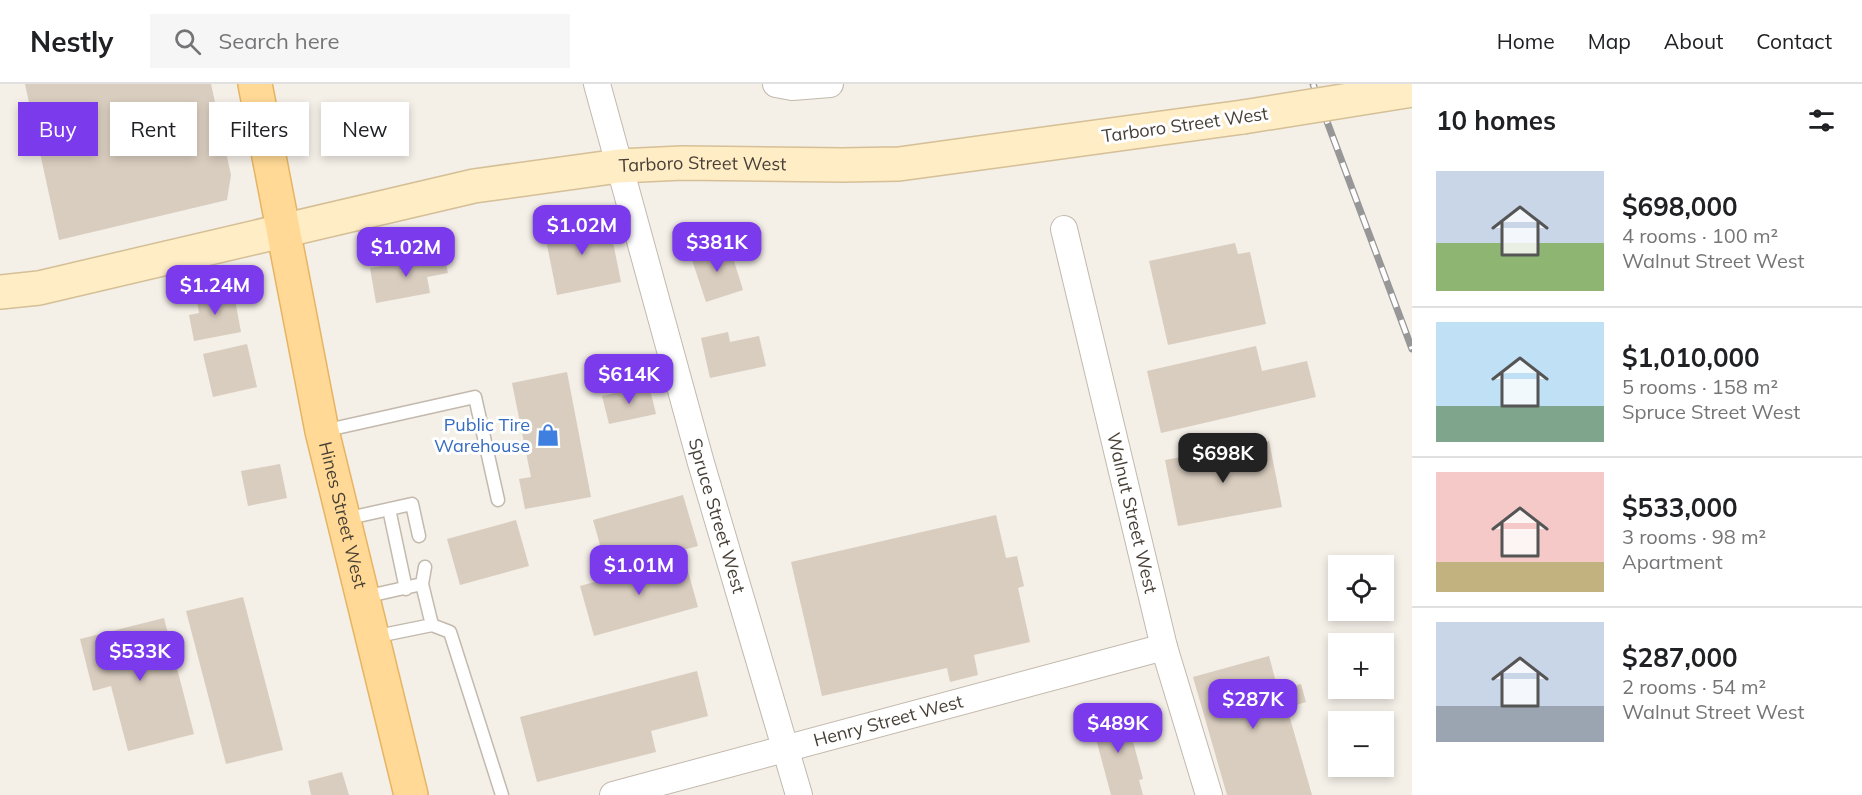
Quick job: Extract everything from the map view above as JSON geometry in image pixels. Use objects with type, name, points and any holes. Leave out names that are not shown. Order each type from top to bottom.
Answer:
[{"type":"main road","name":"Hines Street West","points":[[255,84],[322,431],[411,795]]},
{"type":"main road","name":"Tarboro Street West","points":[[0,292],[39,288],[474,186],[619,166],[682,163],[899,164],[1244,117],[1412,90]]},
{"type":"street","name":"Spruce Street West","points":[[597,84],[701,463],[799,795]]},
{"type":"street","points":[[776,84],[792,87],[830,84]]},
{"type":"street","name":"Walnut Street West","points":[[1065,229],[1164,646],[1209,795]]},
{"type":"street","name":"Henry Street West","points":[[613,795],[1164,646]]},
{"type":"lane","points":[[322,431],[475,397],[498,500]]},
{"type":"lane","points":[[344,520],[412,504],[419,536]]},
{"type":"lane","points":[[389,509],[406,589]]},
{"type":"lane","points":[[425,567],[422,585],[432,625]]},
{"type":"lane","points":[[363,597],[422,585]]},
{"type":"lane","points":[[373,638],[432,625],[450,632],[502,795]]},
{"type":"building","points":[[25,84],[211,84],[215,102],[209,102],[209,156],[227,156],[231,175],[227,200],[59,240],[41,156],[98,156],[98,102],[29,102]]},
{"type":"building","points":[[608,217],[621,282],[557,295],[544,230]]},
{"type":"building","points":[[1235,243],[1238,254],[1250,252],[1266,324],[1168,345],[1149,261]]},
{"type":"building","points":[[729,245],[743,290],[706,302],[691,257]]},
{"type":"building","points":[[444,255],[448,273],[427,277],[430,293],[376,303],[370,268]]},
{"type":"building","points":[[233,289],[241,332],[194,341],[189,315],[199,313],[196,296]]},
{"type":"building","points":[[728,332],[730,342],[759,336],[766,366],[710,378],[701,338]]},
{"type":"building","points":[[247,344],[257,387],[213,397],[203,354]]},
{"type":"building","points":[[1256,346],[1262,371],[1307,361],[1316,397],[1161,433],[1147,371]]},
{"type":"building","points":[[567,372],[591,497],[525,509],[519,479],[531,477],[512,383]]},
{"type":"building","points":[[649,385],[656,414],[609,424],[602,396]]},
{"type":"building","points":[[1269,441],[1282,507],[1178,526],[1165,460]]},
{"type":"building","points":[[280,464],[287,498],[248,506],[241,471]]},
{"type":"building","points":[[683,495],[698,546],[607,570],[593,520]]},
{"type":"building","points":[[996,515],[1006,558],[1017,556],[1024,586],[1018,588],[1030,642],[974,655],[978,675],[950,682],[947,668],[822,696],[791,562]]},
{"type":"building","points":[[516,520],[529,566],[460,585],[447,539]]},
{"type":"building","points":[[684,557],[698,607],[594,636],[580,586]]},
{"type":"building","points":[[243,597],[283,750],[226,764],[186,611]]},
{"type":"building","points":[[164,618],[194,734],[128,751],[111,686],[93,691],[80,639]]},
{"type":"building","points":[[1269,656],[1278,690],[1301,684],[1306,702],[1287,708],[1312,795],[1227,795],[1193,677]]},
{"type":"building","points":[[697,671],[708,716],[651,731],[656,752],[537,782],[520,717]]},
{"type":"building","points":[[1125,711],[1143,779],[1139,780],[1143,795],[1111,795],[1091,720]]},
{"type":"building","points":[[342,772],[349,795],[311,795],[308,781]]},
{"type":"railway","points":[[1313,84],[1412,349]]},
{"type":"place","name":"Public Tire Warehouse","points":[[548,435]]}]
